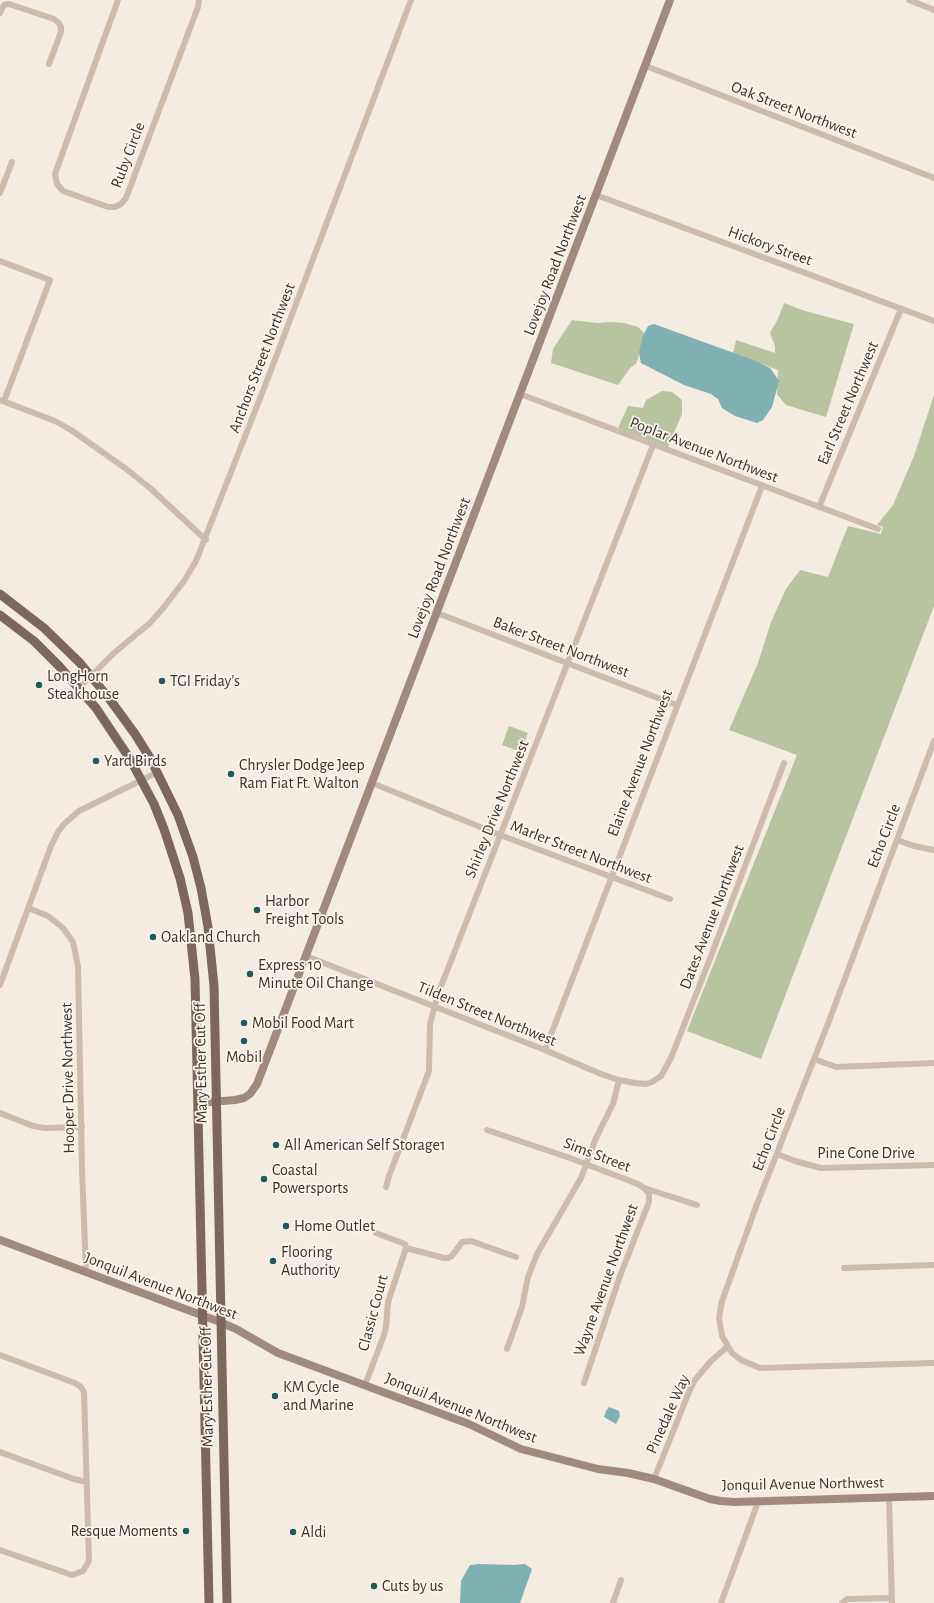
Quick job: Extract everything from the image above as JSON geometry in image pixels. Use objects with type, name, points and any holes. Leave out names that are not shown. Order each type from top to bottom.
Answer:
[{"type":"main road","name":"Mary Esther Cut Off","points":[[0,594],[44,628],[80,663],[135,734],[158,772],[180,822],[193,857],[204,901],[214,979],[227,1603]]},
{"type":"main road","name":"Mary Esther Cut Off","points":[[0,615],[34,641],[59,666],[79,688],[113,732],[142,780],[164,829],[174,857],[186,905],[195,979],[209,1603]]},
{"type":"main road","points":[[186,905],[204,901]]},
{"type":"main road","points":[[208,1533],[226,1533]]},
{"type":"street","name":"Ruby Circle","points":[[118,0],[55,174],[56,184],[63,191],[108,207],[114,207],[121,204],[126,198],[198,7],[199,0]]},
{"type":"street","name":"Anchors Street Northwest","points":[[79,688],[114,654],[150,623],[175,595],[192,570],[206,540],[411,0]]},
{"type":"street","name":"Lovejoy Road Northwest","points":[[198,1103],[244,1098],[250,1094],[257,1084],[670,0]]},
{"type":"street","points":[[909,0],[934,10]]},
{"type":"street","points":[[0,13],[4,5],[9,4],[54,19],[59,23],[61,32],[49,64]]},
{"type":"street","name":"Oak Street Northwest","points":[[646,66],[934,178]]},
{"type":"street","points":[[0,193],[12,162]]},
{"type":"street","name":"Hickory Street","points":[[596,196],[934,321]]},
{"type":"street","points":[[0,261],[50,280],[2,401],[50,419],[71,430],[125,468],[164,500],[206,540]]},
{"type":"street","name":"Earl Street Northwest","points":[[819,507],[901,309]]},
{"type":"street","name":"Poplar Avenue Northwest","points":[[520,394],[878,529]]},
{"type":"street","name":"Shirley Drive Northwest","points":[[386,1187],[391,1169],[429,1071],[430,1024],[434,1006],[453,954],[653,445]]},
{"type":"street","name":"Elaine Avenue Northwest","points":[[545,1050],[676,705],[762,486]]},
{"type":"street","name":"Baker Street Northwest","points":[[437,613],[676,705]]},
{"type":"street","name":"Echo Circle","points":[[934,741],[777,1154],[720,1309],[719,1324],[727,1347],[741,1360],[752,1366],[765,1368],[934,1363]]},
{"type":"street","name":"Dates Avenue Northwest","points":[[659,1078],[671,1058],[712,956],[784,763]]},
{"type":"street","points":[[0,985],[51,846],[64,824],[79,811],[158,772]]},
{"type":"street","name":"Marler Street Northwest","points":[[372,783],[500,835],[670,899]]},
{"type":"street","points":[[897,840],[914,846],[934,850]]},
{"type":"street","name":"Hooper Drive Northwest","points":[[28,908],[48,916],[63,928],[73,942],[76,953],[80,985],[86,1273]]},
{"type":"street","name":"Tilden Street Northwest","points":[[306,956],[545,1050],[601,1074],[619,1080],[646,1084],[659,1078]]},
{"type":"street","points":[[814,1059],[836,1067],[934,1063]]},
{"type":"street","points":[[507,1349],[522,1307],[528,1277],[537,1254],[581,1178],[596,1138],[613,1104],[619,1080]]},
{"type":"street","points":[[0,1113],[33,1126],[45,1128],[82,1127]]},
{"type":"street","name":"Sims Street","points":[[487,1130],[587,1164],[644,1188],[697,1205]]},
{"type":"street","name":"Pine Cone Drive","points":[[777,1154],[814,1168],[934,1165]]},
{"type":"street","name":"Wayne Avenue Northwest","points":[[584,1383],[620,1276],[649,1202],[649,1194],[644,1188]]},
{"type":"street","points":[[376,1233],[404,1244],[406,1248],[444,1258],[452,1256],[462,1242],[471,1241],[516,1257]]},
{"type":"street","name":"Jonquil Avenue Northwest","points":[[0,1240],[220,1322],[236,1329],[278,1353],[469,1424],[521,1449],[598,1469],[628,1473],[654,1479],[710,1499],[735,1502],[934,1496]]},
{"type":"street","name":"Classic Court","points":[[365,1385],[384,1335],[388,1302],[406,1248]]},
{"type":"street","points":[[844,1268],[934,1265]]},
{"type":"street","name":"Pinedale Way","points":[[654,1479],[689,1392],[700,1374],[711,1361],[727,1347]]},
{"type":"street","points":[[0,1355],[52,1374],[81,1387],[84,1392],[86,1416],[88,1561],[83,1571],[72,1575],[0,1550]]},
{"type":"street","points":[[0,1452],[74,1479],[87,1482]]},
{"type":"street","points":[[842,1603],[847,1599],[892,1600],[889,1497]]},
{"type":"street","points":[[721,1603],[758,1502]]},
{"type":"street","points":[[613,1603],[621,1580]]},
{"type":"green space","points":[[784,303],[805,311],[854,324],[826,417],[786,405],[777,394],[778,370],[733,353],[736,340],[775,353],[775,346],[770,333],[778,319]]},
{"type":"green space","points":[[572,320],[597,323],[624,323],[638,327],[646,335],[636,364],[631,367],[618,385],[551,363],[553,349]]},
{"type":"green space","points":[[662,391],[672,392],[682,400],[682,414],[668,447],[618,428],[628,406],[643,408],[646,400]]},
{"type":"green space","points":[[934,395],[934,606],[761,1059],[687,1031],[797,755],[729,730],[758,663],[771,622],[786,589],[800,570],[828,577],[848,526],[881,534],[883,527],[877,525],[893,505],[914,456]]},
{"type":"green space","points":[[509,726],[528,733],[521,752],[502,745]]},
{"type":"water","points":[[654,324],[756,361],[770,368],[779,381],[772,407],[763,420],[757,423],[735,416],[722,408],[718,399],[711,394],[684,385],[641,363],[639,353],[642,338],[648,326]]},
{"type":"water","points":[[609,1407],[619,1411],[620,1416],[616,1424],[604,1417]]},
{"type":"water","points":[[525,1564],[532,1569],[520,1603],[460,1603],[461,1581],[470,1565]]},
{"type":"place","name":"TGI Friday's","points":[[162,681]]},
{"type":"place","name":"LongHorn Steakhouse","points":[[39,685]]},
{"type":"place","name":"Yard Birds","points":[[96,761]]},
{"type":"place","name":"Chrysler Dodge Jeep Ram Fiat Ft. Walton","points":[[231,774]]},
{"type":"place","name":"Harbor Freight Tools","points":[[257,910]]},
{"type":"place","name":"Oakland Church","points":[[153,937]]},
{"type":"place","name":"Express 10 Minute Oil Change","points":[[250,974]]},
{"type":"place","name":"Mobil Food Mart","points":[[244,1023]]},
{"type":"place","name":"Mobil","points":[[244,1041]]},
{"type":"place","name":"All American Self Storage1","points":[[276,1145]]},
{"type":"place","name":"Coastal Powersports","points":[[264,1179]]},
{"type":"place","name":"Home Outlet","points":[[286,1226]]},
{"type":"place","name":"Flooring Authority","points":[[273,1261]]},
{"type":"place","name":"KM Cycle and Marine","points":[[275,1396]]},
{"type":"place","name":"Resque Moments","points":[[186,1531]]},
{"type":"place","name":"Aldi","points":[[293,1532]]},
{"type":"place","name":"Cuts by us","points":[[374,1586]]}]
